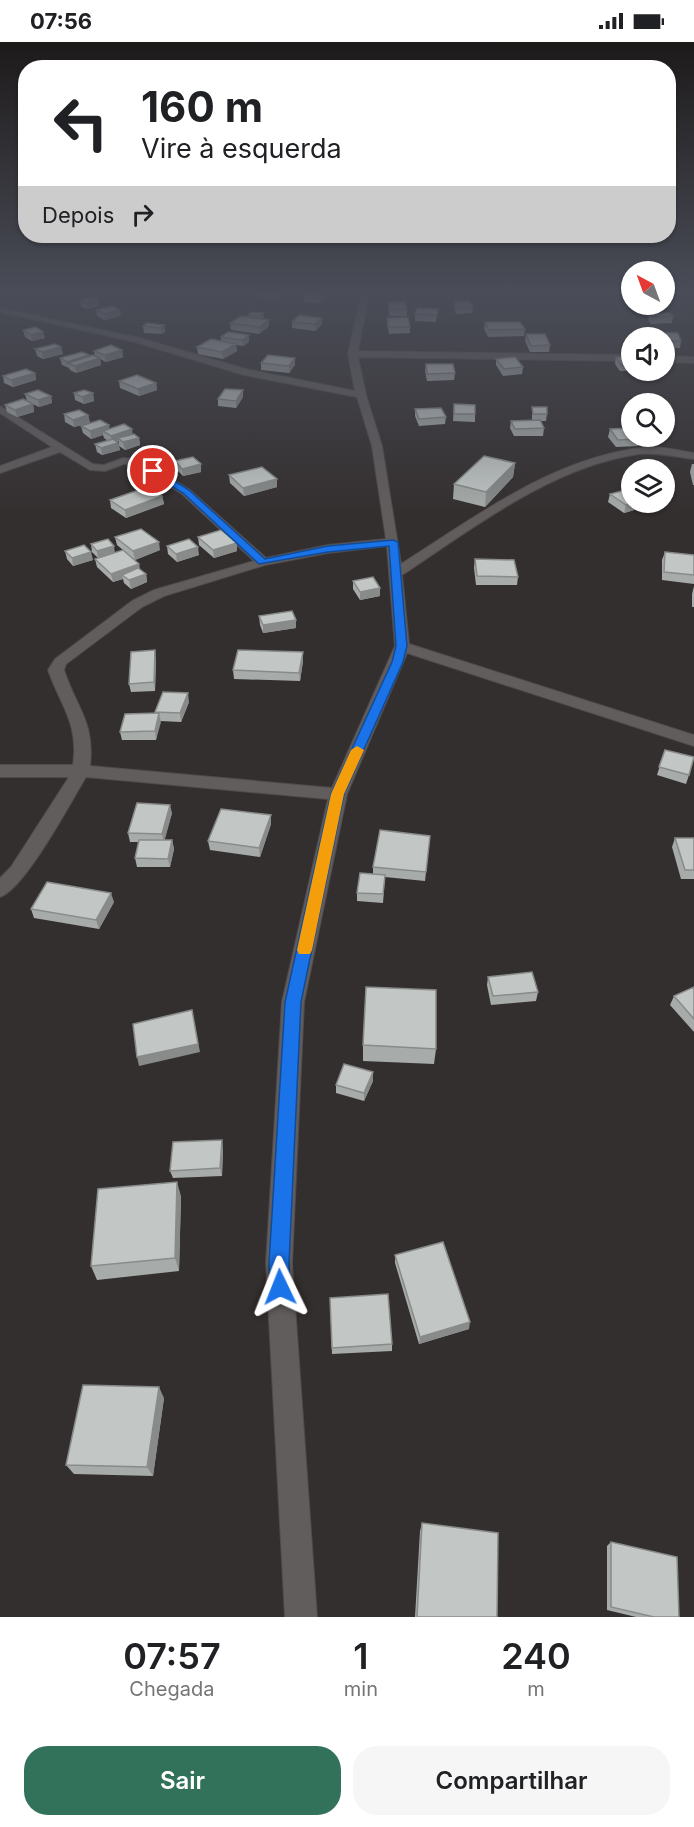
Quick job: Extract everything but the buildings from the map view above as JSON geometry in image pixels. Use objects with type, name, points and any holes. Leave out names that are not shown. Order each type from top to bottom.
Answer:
[{"type":"street","points":[[229,368],[361,395]]},
{"type":"street","points":[[301,1617],[279,1263],[293,1002],[338,794],[398,662],[402,646],[393,542],[377,446],[361,395],[356,368]]},
{"type":"street","points":[[0,409],[90,467],[98,469],[123,461],[137,461],[186,492],[263,562]]},
{"type":"street","points":[[0,470],[61,448]]},
{"type":"street","points":[[395,574],[532,487],[565,471],[639,452],[694,456]]},
{"type":"street","points":[[0,890],[18,872],[81,771],[84,748],[82,729],[56,670],[60,662],[98,632],[145,600],[186,584],[263,562],[328,549],[393,542]]},
{"type":"street","points":[[402,646],[694,741]]},
{"type":"street","points":[[0,771],[81,771],[338,794]]},
{"type":"slow traffic","points":[[304,950],[338,794],[357,750]]},
{"type":"route","points":[[153,471],[186,492],[263,562],[328,549],[393,542],[402,646],[398,662],[338,794],[293,1002],[279,1263],[280,1287]]}]
